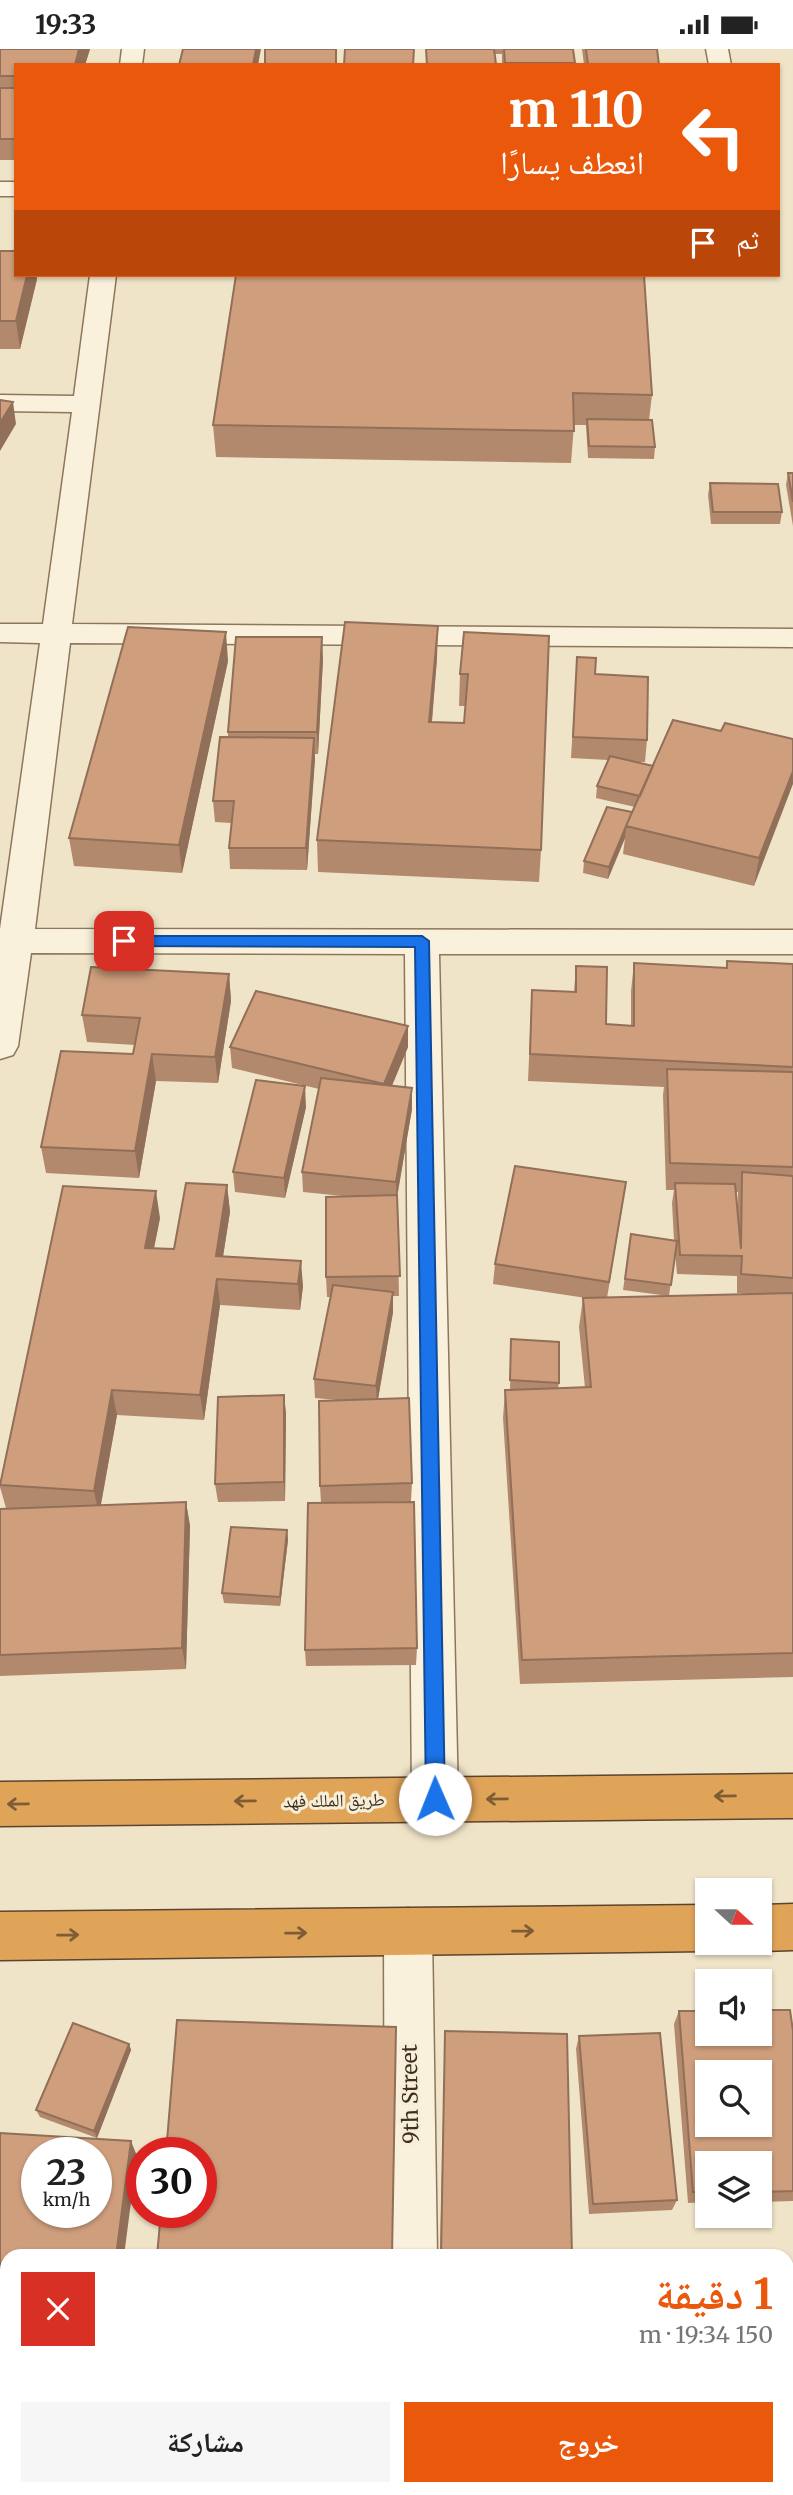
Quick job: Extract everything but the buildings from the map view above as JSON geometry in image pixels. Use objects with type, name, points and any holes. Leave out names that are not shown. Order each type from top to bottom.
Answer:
[{"type":"highway","name":"طريق الملك فهد","points":[[0,1804],[793,1796]]},
{"type":"highway","points":[[772,1928],[793,1927]]},
{"type":"highway","points":[[0,1936],[695,1929]]},
{"type":"street","points":[[0,1046],[8,941],[56,633],[103,277]]},
{"type":"street","points":[[0,403],[86,404]]},
{"type":"street","points":[[0,633],[793,638]]},
{"type":"street","points":[[8,941],[793,942]]},
{"type":"street","points":[[422,941],[435,1799]]},
{"type":"street","name":"9th Street","points":[[408,1932],[411,2249]]},
{"type":"route","points":[[124,941],[422,941],[435,1799]]}]
